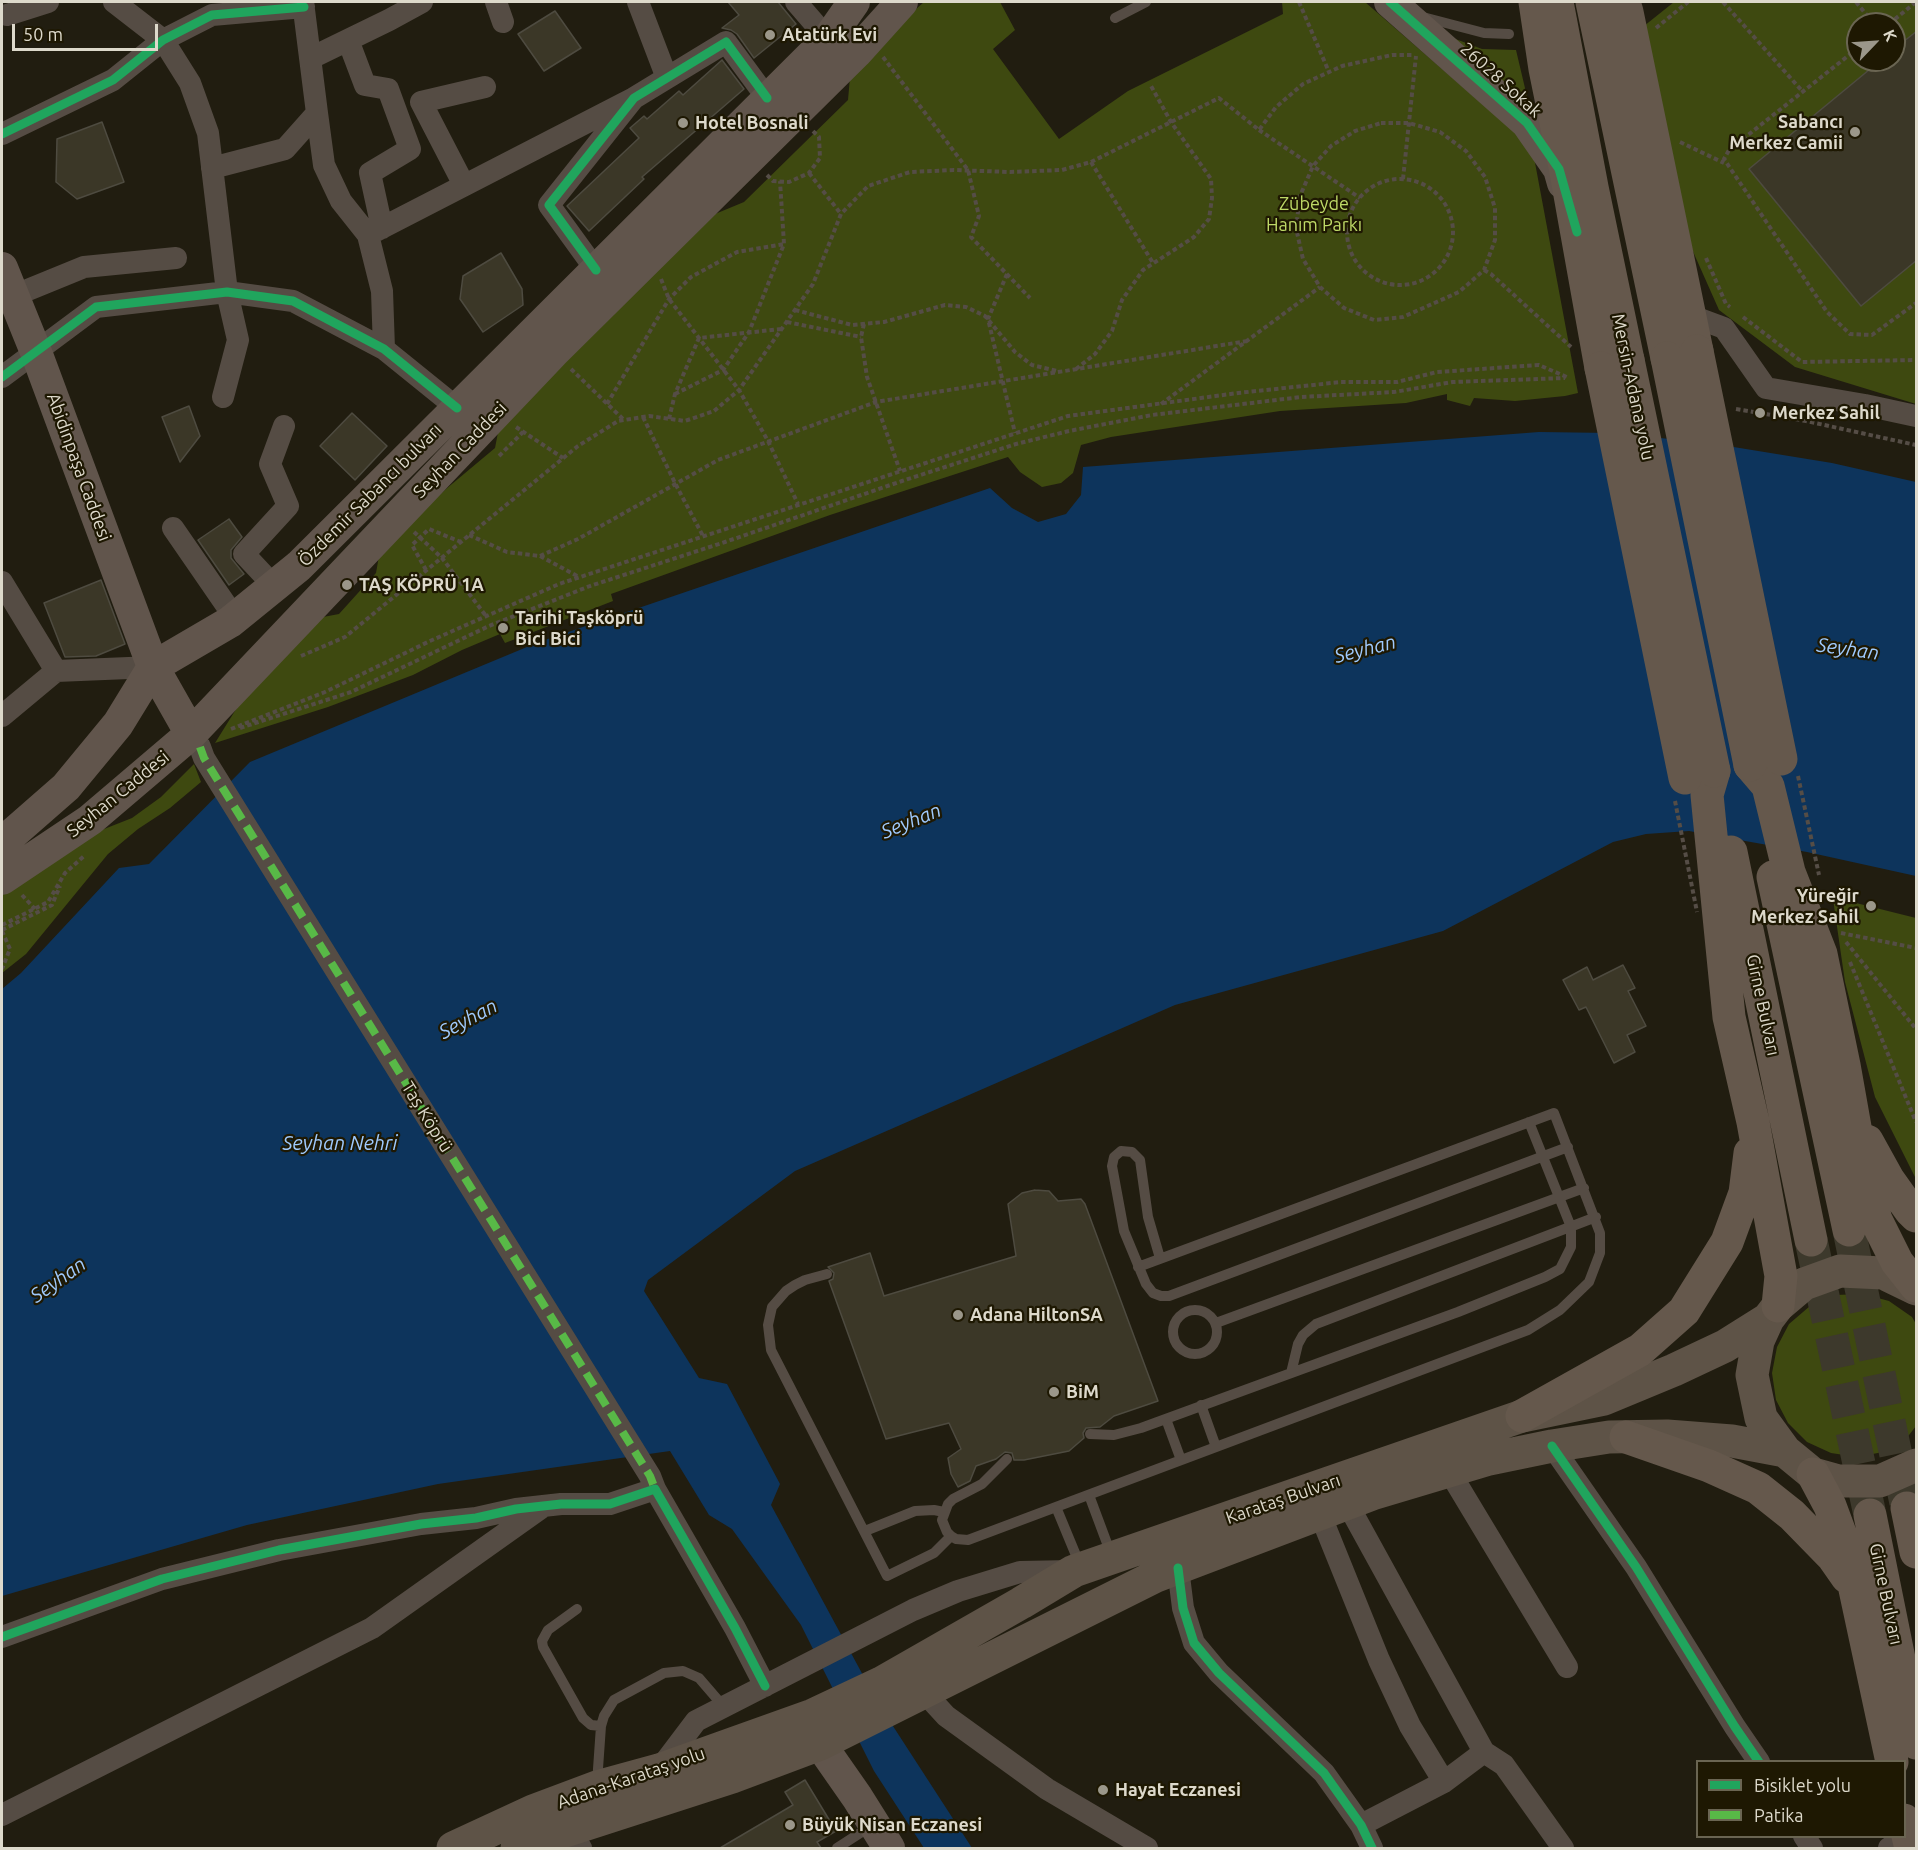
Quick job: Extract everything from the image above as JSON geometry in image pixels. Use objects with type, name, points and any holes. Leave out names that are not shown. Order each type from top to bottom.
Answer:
[{"type":"highway","points":[[1535,2],[1556,67],[1574,148],[1592,187]]},
{"type":"highway","points":[[1535,2],[1545,69],[1577,232],[1614,364]]},
{"type":"highway","name":"Mersin-Adana yolu","points":[[1557,2],[1592,187],[1614,364],[1699,775]]},
{"type":"highway","points":[[1592,2],[1629,181],[1682,354],[1768,786],[1789,872],[1830,944],[1844,1065],[1864,1178],[1875,1220],[1897,1262],[1917,1288]]},
{"type":"highway","points":[[1616,2],[1632,131],[1629,181]]},
{"type":"highway","points":[[1624,2],[1689,315],[1682,354]]},
{"type":"highway","name":"Girne Bulvarı","points":[[1765,762],[1849,1230]]},
{"type":"highway","points":[[1699,775],[1707,795],[1729,1017],[1753,1122],[1781,1276],[1773,1313]]},
{"type":"highway","name":"Girne Bulvarı","points":[[1699,775],[1811,1240]]},
{"type":"highway","points":[[1844,1065],[1868,1144],[1894,1187],[1917,1216]]},
{"type":"highway","points":[[1522,1416],[1640,1350],[1684,1311],[1727,1242],[1745,1193],[1753,1122]]},
{"type":"highway","points":[[1626,1437],[1709,1467],[1758,1488],[1792,1515],[1833,1557],[1855,1589]]},
{"type":"highway","points":[[1813,1474],[1830,1506],[1847,1552],[1892,1760]]},
{"type":"highway","points":[[1908,1508],[1917,1552]]},
{"type":"highway","name":"Girne Bulvarı","points":[[1870,1515],[1917,1743]]},
{"type":"main road","name":"Özdemir Sabancı bulvarı","points":[[2,843],[66,787],[118,724],[153,667],[235,618],[298,566],[828,39],[854,2]]},
{"type":"main road","name":"Seyhan Caddesi","points":[[11,886],[90,820],[208,741],[495,413],[856,52],[902,2]]},
{"type":"main road","name":"26028 Sokak","points":[[1396,6],[1527,123],[1559,169],[1577,232]]},
{"type":"main road","name":"Abidinpaşa Caddesi","points":[[7,282],[36,352],[153,667],[208,741]]},
{"type":"main road","name":"Karataş Bulvarı","points":[[822,1732],[888,1694],[1021,1603],[1078,1569],[1522,1416],[1604,1399],[1725,1346],[1773,1313],[1804,1284],[1840,1271],[1883,1273],[1917,1288]]},
{"type":"main road","points":[[1773,1313],[1758,1341],[1752,1375],[1761,1418],[1785,1451],[1813,1474],[1838,1481],[1880,1481],[1917,1465]]},
{"type":"main road","name":"Karataş Bulvarı","points":[[888,1694],[924,1692],[1145,1582],[1178,1568],[1372,1494],[1489,1459],[1609,1437],[1667,1436],[1732,1441],[1785,1451]]},
{"type":"main road","points":[[822,1732],[882,1836]]},
{"type":"main road","name":"Adana-Karataş yolu","points":[[453,1848],[533,1811],[597,1787],[822,1732]]},
{"type":"main road","name":"Adana-Karataş yolu","points":[[517,1848],[575,1839],[732,1777],[822,1732]]},
{"type":"street","points":[[7,15],[48,2]]},
{"type":"street","points":[[114,2],[163,40],[190,83],[208,133],[227,292],[238,340],[223,396]]},
{"type":"street","points":[[311,58],[348,40],[394,9],[422,2]]},
{"type":"street","points":[[638,2],[667,78]]},
{"type":"street","points":[[796,2],[828,39]]},
{"type":"street","points":[[2,134],[113,80],[163,40],[212,15],[303,4],[324,165],[341,201],[375,231]]},
{"type":"street","points":[[348,40],[365,85],[388,89],[410,149],[370,173],[382,291],[384,349]]},
{"type":"street","points":[[375,231],[634,98],[726,42],[767,98]]},
{"type":"street","points":[[464,185],[421,102],[485,87]]},
{"type":"street","points":[[596,270],[549,205],[634,98]]},
{"type":"street","points":[[212,168],[285,149],[317,112]]},
{"type":"street","points":[[7,282],[84,267],[176,258]]},
{"type":"street","points":[[2,377],[96,307],[227,292],[293,301],[384,349],[457,408]]},
{"type":"street","points":[[1689,315],[1724,328],[1766,388],[1917,416]]},
{"type":"street","points":[[274,586],[244,554],[288,506],[270,465],[284,426]]},
{"type":"street","points":[[173,528],[235,618]]},
{"type":"street","points":[[2,582],[8,605],[56,671]]},
{"type":"street","points":[[2,716],[56,671],[153,667]]},
{"type":"street","name":"Taș Köprü","points":[[208,741],[652,1483],[735,1628],[765,1686]]},
{"type":"street","points":[[1552,1446],[1636,1567],[1735,1727],[1758,1760]]},
{"type":"street","points":[[1449,1471],[1567,1666]]},
{"type":"street","points":[[2,1637],[162,1579],[268,1552],[411,1526],[476,1518],[516,1509],[610,1504],[652,1483]]},
{"type":"street","points":[[2,1815],[372,1628],[543,1506]]},
{"type":"street","points":[[1334,1509],[1485,1752],[1504,1765],[1563,1848]]},
{"type":"street","points":[[1334,1509],[1379,1660],[1410,1726],[1444,1782]]},
{"type":"street","points":[[1178,1568],[1183,1608],[1194,1642],[1219,1673],[1324,1773],[1361,1825],[1372,1848]]},
{"type":"street","points":[[659,1770],[696,1721],[913,1611],[958,1591],[1020,1572],[1078,1569]]},
{"type":"street","points":[[924,1692],[946,1716],[1047,1789],[1147,1848]]},
{"type":"street","points":[[1361,1825],[1444,1782],[1485,1752]]},
{"type":"lane","points":[[1115,18],[1146,2]]},
{"type":"lane","points":[[1396,6],[1484,33],[1509,34]]},
{"type":"lane","points":[[1007,1459],[982,1484],[953,1499],[944,1512],[942,1520],[943,1526],[951,1536],[968,1540],[1528,1330],[1544,1321],[1575,1297],[1589,1282],[1594,1273],[1601,1243],[1596,1217],[1554,1113],[1138,1267]]},
{"type":"lane","points":[[1090,1434],[1114,1435],[1166,1419],[1458,1312],[1560,1269],[1571,1247],[1571,1227],[1529,1122]]},
{"type":"lane","points":[[1160,1258],[1148,1217],[1140,1160],[1132,1152],[1121,1151],[1114,1157],[1112,1166],[1121,1221],[1149,1289],[1161,1296],[1169,1296],[1568,1147]]},
{"type":"lane","points":[[1216,1323],[1584,1188]]},
{"type":"lane","points":[[1291,1373],[1298,1344],[1303,1335],[1316,1324],[1596,1217]]},
{"type":"lane","points":[[827,1274],[804,1280],[795,1285],[772,1308],[769,1316],[768,1337],[771,1350],[866,1531],[887,1576],[934,1553],[951,1536]]},
{"type":"lane","points":[[1201,1310],[1212,1317],[1216,1323],[1214,1343],[1204,1352],[1197,1354],[1184,1350],[1175,1340],[1173,1333],[1177,1320],[1187,1311],[1201,1310]]},
{"type":"lane","points":[[1200,1405],[1216,1447]]},
{"type":"lane","points":[[1166,1419],[1181,1460]]},
{"type":"lane","points":[[1089,1495],[1112,1557]]},
{"type":"lane","points":[[1056,1507],[1078,1569]]},
{"type":"lane","points":[[866,1531],[915,1511],[944,1512]]},
{"type":"lane","points":[[577,1609],[548,1630],[543,1647],[583,1718],[591,1725],[601,1726]]},
{"type":"lane","points":[[597,1787],[601,1726],[614,1700],[673,1670],[692,1673],[699,1678],[724,1707]]},
{"type":"lane","points":[[837,1848],[882,1836]]},
{"type":"path","points":[[1299,2],[1329,72]]},
{"type":"path","points":[[1649,34],[1688,2]]},
{"type":"path","points":[[1723,2],[1803,92]]},
{"type":"path","points":[[879,51],[968,170],[979,216],[971,237],[1030,298]]},
{"type":"path","points":[[1259,129],[1276,106],[1304,84],[1342,66],[1392,55],[1423,55]]},
{"type":"path","points":[[1403,179],[1416,56]]},
{"type":"path","points":[[1846,58],[1729,150],[1724,159],[1827,312],[1850,334],[1872,335],[1917,303]]},
{"type":"path","points":[[1076,370],[1095,354],[1112,331],[1122,300],[1143,270],[1194,237],[1209,219],[1212,198],[1211,179],[1171,122],[1150,84]]},
{"type":"path","points":[[291,661],[345,637],[578,446],[618,421],[649,416],[684,421],[714,411],[739,390],[787,322],[813,284],[841,214],[868,186],[910,172],[1062,170],[1091,162],[1219,98],[1259,129],[1359,198]]},
{"type":"path","points":[[1381,123],[1409,123],[1440,132],[1466,151],[1485,177],[1495,208],[1495,240],[1484,270],[1460,292],[1403,317],[1374,320],[1344,308],[1320,287],[1303,259],[1296,228],[1300,196],[1313,166],[1331,146],[1354,131],[1381,123]]},
{"type":"path","points":[[752,156],[773,181],[789,182],[809,173],[820,158],[819,137],[808,126]]},
{"type":"path","points":[[1671,138],[1727,164]]},
{"type":"path","points":[[1091,162],[1153,263]]},
{"type":"path","points":[[809,173],[841,214]]},
{"type":"path","points":[[1392,179],[1403,179],[1425,185],[1438,195],[1448,209],[1453,225],[1453,242],[1447,257],[1437,271],[1423,280],[1406,285],[1387,284],[1370,276],[1357,263],[1349,247],[1347,228],[1351,210],[1359,198],[1377,184],[1392,179]]},
{"type":"path","points":[[675,393],[723,370],[749,332],[784,244],[780,181]]},
{"type":"path","points":[[607,404],[669,299],[691,277],[737,252],[784,244]]},
{"type":"path","points":[[1702,250],[1726,304],[1803,362],[1917,360]]},
{"type":"path","points":[[650,257],[669,299],[739,390],[768,441],[798,504]]},
{"type":"path","points":[[1484,270],[1574,349]]},
{"type":"path","points":[[1007,274],[988,319],[1015,433]]},
{"type":"path","points":[[1160,405],[1320,287]]},
{"type":"path","points":[[795,310],[852,325],[884,322],[945,305],[966,307],[985,316],[1015,352],[1032,365],[1060,372]]},
{"type":"path","points":[[787,322],[861,337]]},
{"type":"path","points":[[864,324],[861,337],[867,377],[900,471]]},
{"type":"path","points":[[699,338],[781,329]]},
{"type":"path","points":[[669,418],[675,393],[699,338]]},
{"type":"path","points":[[540,556],[578,539],[718,460],[876,402],[1247,341]]},
{"type":"path","points":[[553,353],[624,420]]},
{"type":"path","points":[[1539,365],[1569,378],[1453,382],[1394,392],[1301,397],[1152,415],[1016,444],[902,480],[590,586],[489,626],[351,692],[208,741],[325,692],[559,584],[1068,416],[1238,393],[1341,382],[1397,382],[1449,371],[1539,365]]},
{"type":"path","points":[[1736,409],[1806,421],[1917,446]]},
{"type":"path","points":[[495,413],[563,458]]},
{"type":"path","points":[[643,417],[703,536]]},
{"type":"path","points":[[499,456],[523,432]]},
{"type":"path","points":[[426,570],[412,545],[429,529],[461,542]]},
{"type":"path","points":[[411,530],[442,558],[486,616]]},
{"type":"path","points":[[469,535],[507,552],[540,556],[580,577]]},
{"type":"path","points":[[2,925],[36,910],[52,905],[65,873],[48,902],[36,910],[2,931],[10,949],[2,969]]},
{"type":"path","points":[[11,886],[36,910]]},
{"type":"path","points":[[1830,944],[1917,948]]},
{"type":"path","points":[[1830,944],[1917,1029]]},
{"type":"path","points":[[1830,944],[1917,1122]]},
{"type":"green space","name":"Zübeyde Hanım Parkı","points":[[924,2],[1000,2],[1015,30],[993,49],[1059,139],[1128,91],[1283,14],[1282,2],[1365,2],[1503,122],[1521,133],[1533,152],[1578,393],[1515,401],[1474,398],[1470,406],[1447,400],[1447,394],[1406,403],[1280,411],[1111,437],[1081,445],[1073,473],[1061,483],[1042,487],[1020,472],[1008,457],[830,515],[611,594],[613,601],[505,643],[500,634],[413,675],[328,707],[215,743],[238,706],[323,617],[339,614],[376,573],[380,550],[446,489],[495,448],[501,417],[703,219],[744,202],[848,100],[851,66]]},
{"type":"green space","points":[[1674,2],[1916,2],[1916,404],[1795,367],[1719,310],[1679,220],[1639,30]]},
{"type":"green space","points":[[1445,35],[1482,49],[1516,50],[1529,105]]},
{"type":"green space","points":[[194,764],[201,782],[108,854],[26,954],[2,973],[2,884],[89,835],[132,818],[161,797]]},
{"type":"green space","points":[[1832,892],[1852,902],[1916,918],[1916,1179],[1875,1097],[1845,982]]},
{"type":"green space","points":[[1863,1294],[1889,1301],[1912,1317],[1916,1324],[1916,1426],[1906,1439],[1883,1452],[1857,1457],[1831,1453],[1807,1442],[1788,1423],[1776,1400],[1772,1373],[1777,1347],[1789,1324],[1810,1306],[1835,1295]]},
{"type":"water","name":"Seyhan Nehri","points":[[1539,432],[1611,433],[1709,443],[1832,463],[1916,482],[1916,876],[1807,852],[1689,831],[1646,834],[1613,842],[1443,931],[1175,1005],[795,1171],[648,1280],[644,1291],[699,1378],[727,1384],[780,1484],[771,1505],[878,1703],[972,1848],[924,1848],[874,1771],[801,1625],[732,1529],[709,1515],[670,1451],[438,1484],[247,1525],[2,1596],[2,989],[21,973],[119,868],[149,864],[250,762],[539,642],[990,488],[1012,508],[1038,522],[1066,514],[1081,495],[1083,467]]},
{"type":"building","points":[[728,2],[778,2],[796,24],[754,58],[737,34],[722,28],[739,15]]},
{"type":"building","points":[[555,11],[581,48],[544,71],[518,34]]},
{"type":"building","name":"Sabancı Merkez Camii","points":[[1917,31],[1917,260],[1861,306],[1749,169],[1866,72],[1906,72],[1906,40]]},
{"type":"building","points":[[722,60],[744,89],[642,177],[644,179],[589,231],[567,206],[639,138],[630,128],[644,116],[647,119],[679,91],[683,95]]},
{"type":"building","points":[[102,122],[124,182],[77,199],[56,182],[57,139]]},
{"type":"building","points":[[501,253],[522,289],[523,305],[483,332],[460,299],[463,276]]},
{"type":"building","points":[[189,406],[200,436],[180,462],[162,417]]},
{"type":"building","points":[[352,413],[387,446],[355,480],[320,446]]},
{"type":"building","points":[[229,519],[242,537],[231,550],[231,558],[244,574],[229,585],[198,540]]},
{"type":"building","points":[[101,580],[125,644],[96,656],[65,657],[44,603]]},
{"type":"building","points":[[1623,965],[1635,988],[1628,991],[1646,1026],[1627,1035],[1635,1052],[1614,1063],[1586,1007],[1579,1010],[1563,980],[1587,967],[1593,980]]},
{"type":"building","points":[[1035,1190],[1049,1191],[1058,1201],[1081,1199],[1085,1204],[1158,1401],[1114,1416],[1100,1427],[1086,1428],[1083,1433],[1084,1438],[1069,1451],[1024,1460],[1014,1460],[1012,1453],[1005,1452],[996,1459],[976,1466],[970,1481],[958,1487],[951,1474],[948,1458],[961,1449],[949,1423],[886,1439],[829,1281],[833,1279],[834,1273],[828,1267],[870,1253],[884,1296],[1016,1256],[1008,1204],[1022,1193]]},
{"type":"building","points":[[805,1780],[836,1831],[817,1842],[821,1848],[720,1848],[793,1805],[785,1792]]},
{"type":"tunnel","points":[[1849,1230],[1907,1508]]},
{"type":"tunnel","points":[[1811,1240],[1870,1515]]},
{"type":"marked path","points":[[200,747],[204,758],[650,1476],[655,1489]]},
{"type":"cycle path","points":[[1390,2],[1527,123],[1559,169],[1577,232]]},
{"type":"cycle path","points":[[2,134],[113,80],[163,40],[212,15],[304,7]]},
{"type":"cycle path","points":[[596,270],[549,205],[634,98],[726,42],[767,98]]},
{"type":"cycle path","points":[[2,377],[96,307],[227,292],[293,301],[384,349],[457,408]]},
{"type":"cycle path","points":[[1552,1446],[1636,1567],[1758,1760]]},
{"type":"cycle path","points":[[2,1637],[162,1579],[279,1550],[421,1524],[476,1518],[516,1509],[561,1504],[610,1504],[655,1489],[735,1628],[765,1686]]},
{"type":"cycle path","points":[[1178,1568],[1183,1608],[1194,1643],[1219,1673],[1324,1773],[1361,1825],[1372,1848]]},
{"type":"place","name":"Atatürk Evi","points":[[770,35]]},
{"type":"place","name":"Hotel Bosnali","points":[[683,123]]},
{"type":"place","name":"Sabancı Merkez Camii","points":[[1855,132]]},
{"type":"place","name":"Merkez Sahil","points":[[1760,413]]},
{"type":"place","name":"TAŞ KÖPRÜ 1A","points":[[347,585]]},
{"type":"place","name":"Tarihi Taşköprü Bici Bici","points":[[503,628]]},
{"type":"place","name":"Yüreğir Merkez Sahil","points":[[1871,906]]},
{"type":"place","name":"Adana HiltonSA","points":[[958,1315]]},
{"type":"place","name":"BiM","points":[[1054,1392]]},
{"type":"place","name":"Hayat Eczanesi","points":[[1103,1790]]},
{"type":"place","name":"Büyük Nisan Eczanesi","points":[[790,1825]]},
{"type":"water label","name":"Seyhan","points":[[1365,649]]},
{"type":"water label","name":"Seyhan","points":[[1848,649]]},
{"type":"water label","name":"Seyhan","points":[[911,821]]},
{"type":"water label","name":"Seyhan","points":[[468,1019]]},
{"type":"water label","name":"Seyhan","points":[[58,1280]]}]
